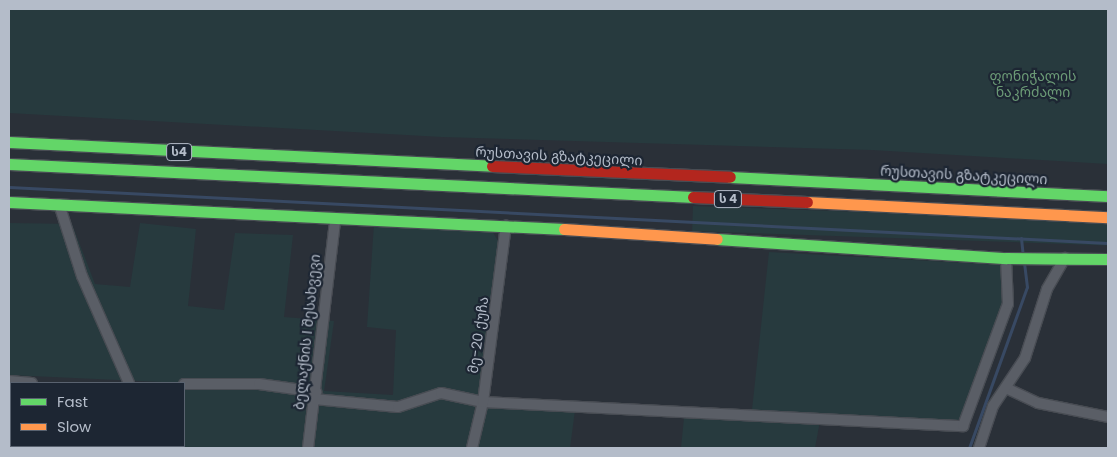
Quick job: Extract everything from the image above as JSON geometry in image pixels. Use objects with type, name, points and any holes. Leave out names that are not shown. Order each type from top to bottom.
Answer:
[{"type":"main road","name":"რუსთავის გზატკეცილი","points":[[9,142],[348,162],[1108,196]]},
{"type":"main road","name":"ს4","points":[[9,164],[348,183]]},
{"type":"main road","name":"ს 4","points":[[348,183],[1108,217]]},
{"type":"main road","points":[[9,202],[335,220],[506,226],[1011,258],[1108,259]]},
{"type":"street","points":[[60,204],[82,276],[130,382]]},
{"type":"street","name":"ბელაქნის I შესახვევი","points":[[308,448],[335,220]]},
{"type":"street","name":"მე-20 ქუჩა","points":[[472,448],[483,402],[506,226]]},
{"type":"street","points":[[185,384],[260,384],[315,395],[398,407],[441,393],[483,402],[963,426],[1008,304],[1011,258]]},
{"type":"street","points":[[979,448],[993,406],[1008,389],[1024,358],[1047,289],[1065,258]]},
{"type":"street","points":[[1008,389],[1038,403],[1108,417]]},
{"type":"green space","name":"ფონიჭალის ნაკრძალი","points":[[9,9],[1108,9],[1108,164],[872,150],[442,137],[9,113]]},
{"type":"green space","points":[[693,206],[1108,220],[1107,245],[692,231]]},
{"type":"green space","points":[[9,223],[72,224],[95,284],[130,287],[140,223],[196,229],[188,306],[224,310],[235,233],[293,235],[284,317],[334,321],[324,391],[393,395],[396,330],[367,327],[374,224],[491,229],[498,241],[479,407],[469,448],[132,448],[185,447],[185,382],[9,375]]},
{"type":"green space","points":[[769,252],[1003,265],[1006,297],[966,414],[954,423],[752,410]]},
{"type":"green space","points":[[484,406],[575,410],[570,448],[476,448]]},
{"type":"green space","points":[[684,418],[820,421],[815,448],[681,448]]},
{"type":"waterway","points":[[9,187],[1108,243]]},
{"type":"waterway","points":[[1021,238],[1023,256]]},
{"type":"waterway","points":[[969,448],[1027,287],[1024,262]]},
{"type":"traffic: fast","points":[[9,142],[492,166]]},
{"type":"traffic: fast","points":[[9,164],[693,197]]},
{"type":"traffic: fast","points":[[730,177],[1108,196]]},
{"type":"traffic: fast","points":[[9,202],[564,229]]},
{"type":"traffic: fast","points":[[717,239],[1006,258],[1108,259]]},
{"type":"traffic: slow","points":[[807,202],[1108,217]]},
{"type":"traffic: slow","points":[[564,229],[717,239]]},
{"type":"traffic: jam","points":[[492,166],[730,177]]},
{"type":"traffic: jam","points":[[693,197],[807,202]]}]
